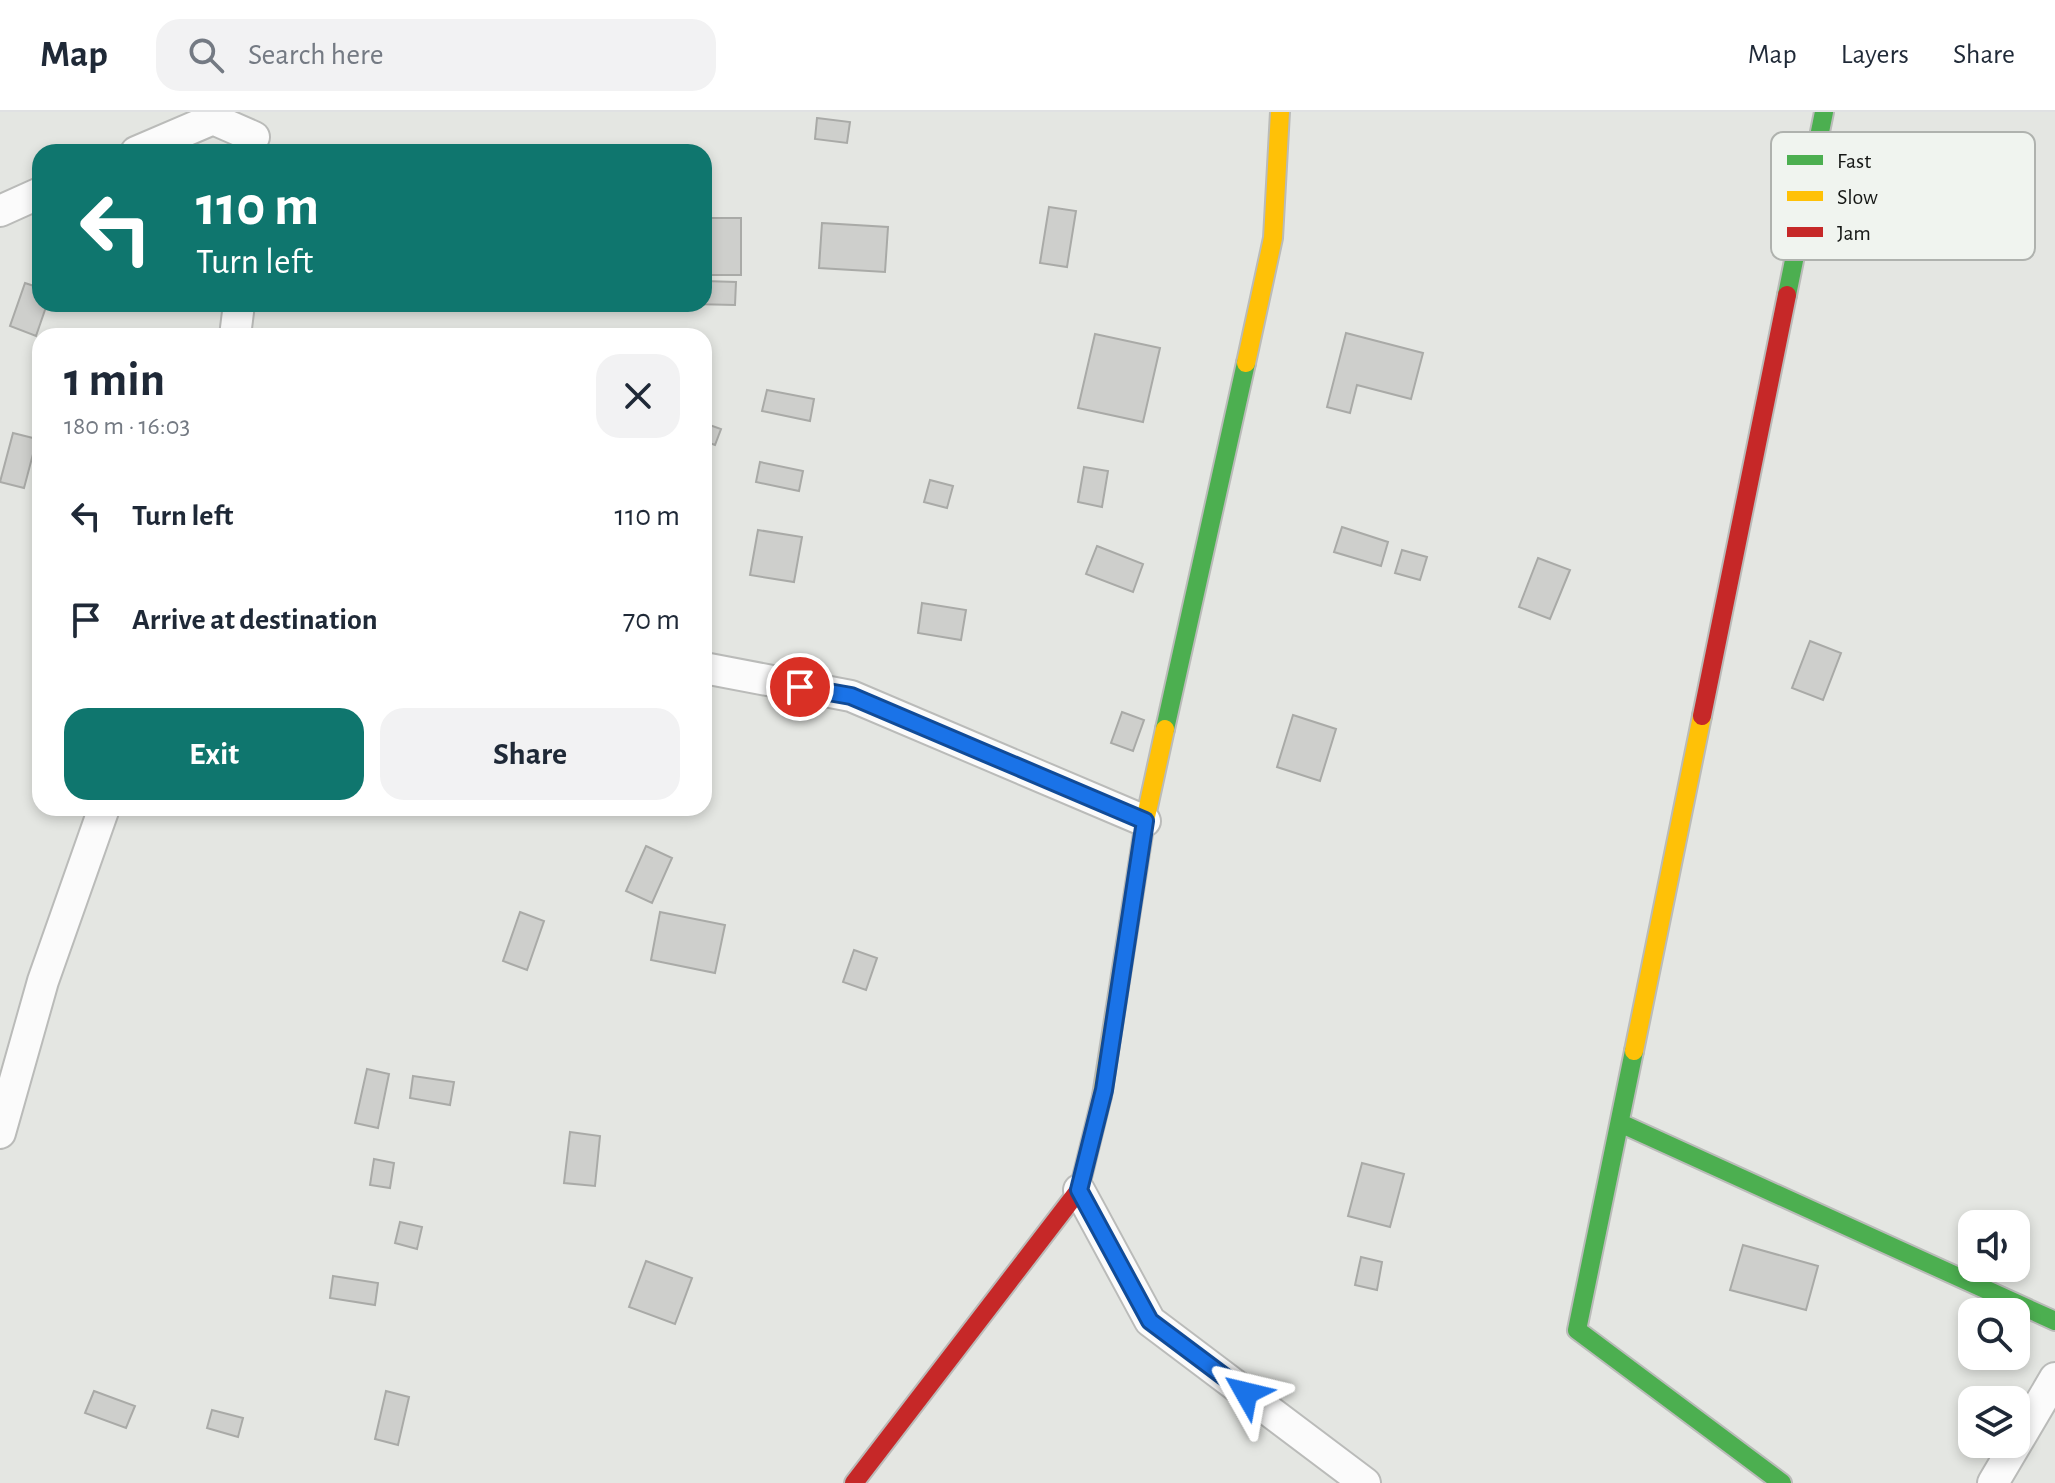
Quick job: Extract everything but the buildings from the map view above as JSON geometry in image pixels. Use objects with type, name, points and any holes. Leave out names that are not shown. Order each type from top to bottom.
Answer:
[{"type":"street","points":[[854,1483],[1079,1190],[1104,1090],[1145,821],[1273,238],[1280,112]]},
{"type":"street","points":[[1820,132],[1824,112]]},
{"type":"street","points":[[155,144],[213,119],[258,134]]},
{"type":"street","points":[[0,211],[32,197]]},
{"type":"street","points":[[1782,1483],[1577,1330],[1794,260]]},
{"type":"street","points":[[712,670],[851,696],[1145,821]]},
{"type":"street","points":[[0,1133],[43,981],[101,816]]},
{"type":"street","points":[[1620,1123],[2055,1321]]},
{"type":"street","points":[[1079,1190],[1150,1321],[1365,1483]]},
{"type":"street","points":[[1993,1483],[2055,1378]]},
{"type":"traffic: fast","points":[[1820,132],[1824,112]]},
{"type":"traffic: fast","points":[[1787,295],[1794,260]]},
{"type":"traffic: fast","points":[[1165,729],[1246,363]]},
{"type":"traffic: fast","points":[[1634,1051],[1577,1330],[1782,1483]]},
{"type":"traffic: fast","points":[[1620,1123],[2055,1321]]},
{"type":"traffic: slow","points":[[1246,363],[1273,238],[1280,112]]},
{"type":"traffic: slow","points":[[1634,1051],[1702,716]]},
{"type":"traffic: slow","points":[[1102,1096],[1145,821],[1165,729]]},
{"type":"traffic: jam","points":[[1702,716],[1787,295]]},
{"type":"traffic: jam","points":[[854,1483],[1079,1190],[1102,1096]]},
{"type":"route","points":[[800,687],[851,696],[1145,821],[1104,1090],[1079,1190],[1150,1321],[1246,1393]]}]
